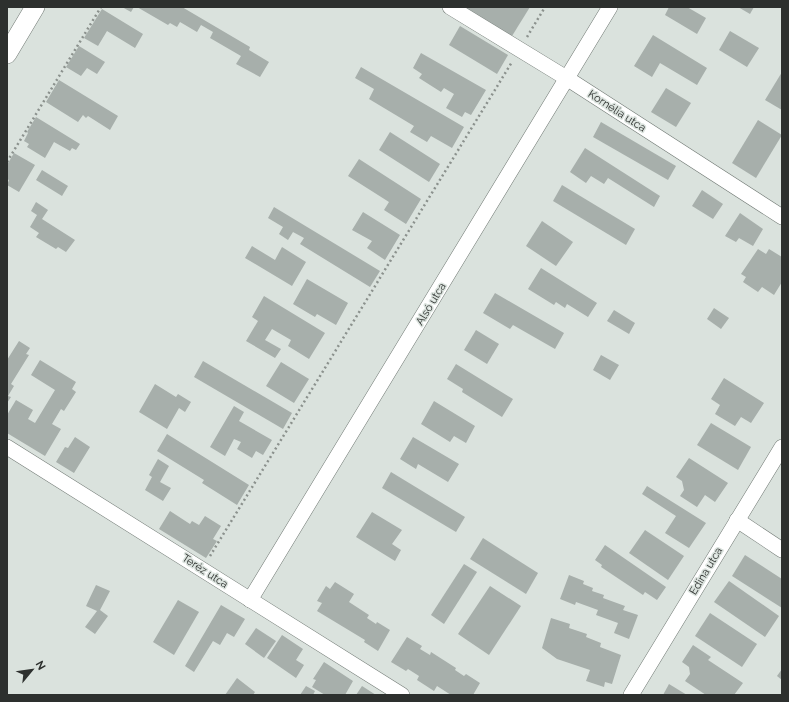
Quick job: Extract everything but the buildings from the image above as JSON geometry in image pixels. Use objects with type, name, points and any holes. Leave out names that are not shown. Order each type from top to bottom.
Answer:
[{"type":"street","points":[[7,54],[35,7]]},
{"type":"street","name":"Kornélia utca","points":[[450,7],[568,78],[782,217]]},
{"type":"street","name":"Alsó utca","points":[[250,600],[610,7]]},
{"type":"street","name":"Teréz utca","points":[[7,447],[402,695]]},
{"type":"street","name":"Edina utca","points":[[631,695],[782,447]]},
{"type":"street","points":[[737,520],[782,550]]},
{"type":"path","points":[[7,162],[101,7]]},
{"type":"path","points":[[202,569],[545,7]]}]
